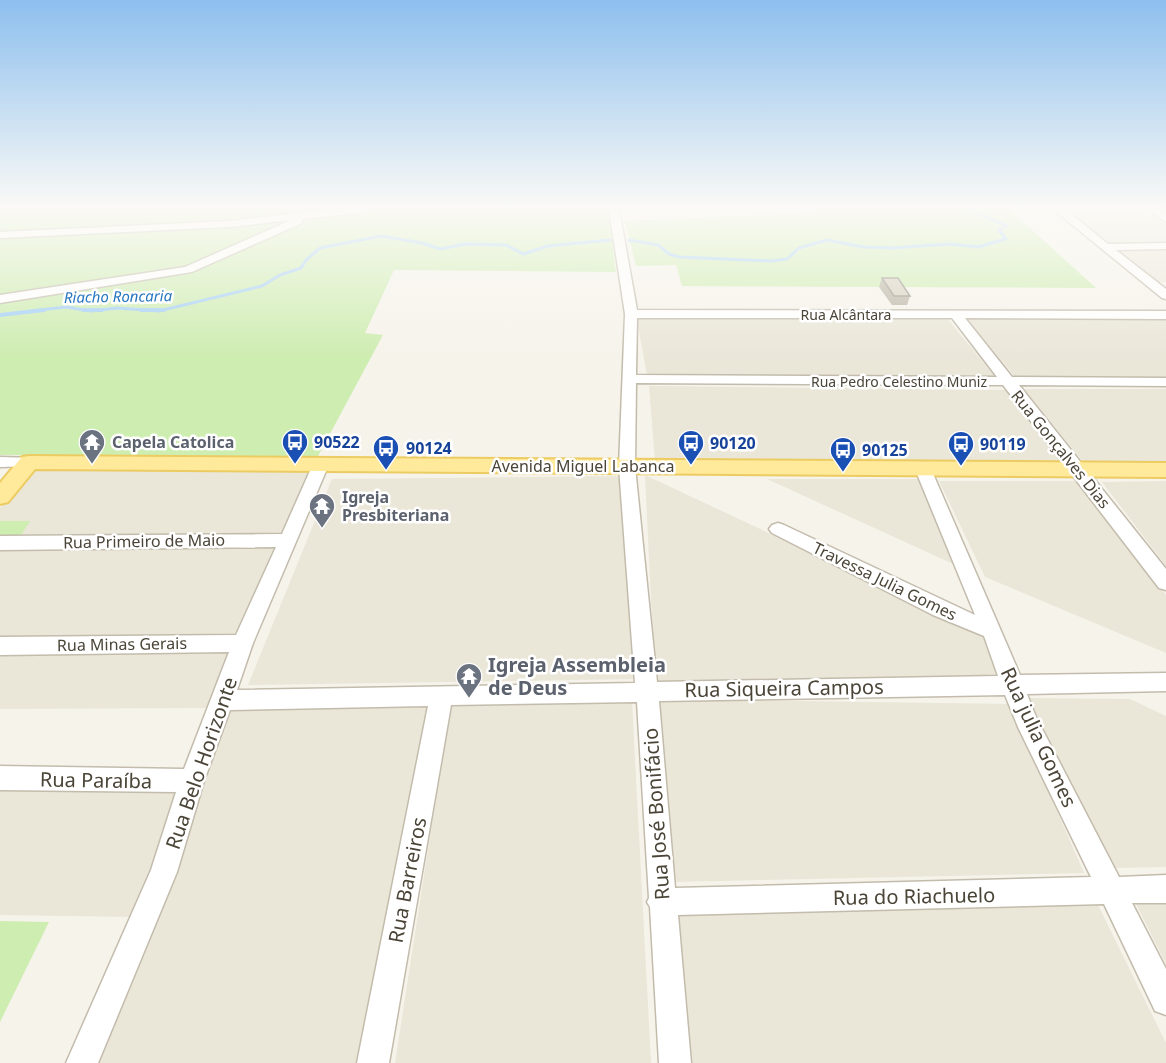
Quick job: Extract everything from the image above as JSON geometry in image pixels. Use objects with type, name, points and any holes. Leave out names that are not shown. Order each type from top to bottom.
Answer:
[{"type":"main road","name":"Avenida Miguel Labanca","points":[[29,462],[1166,470]]},
{"type":"main road","points":[[0,497],[29,462]]},
{"type":"street","points":[[0,299],[188,270],[213,259]]},
{"type":"street","points":[[622,259],[631,314]]},
{"type":"street","points":[[1120,259],[1163,291]]},
{"type":"street","name":"Rua Alcântara","points":[[631,314],[1166,315]]},
{"type":"street","name":"Rua José Bonifácio","points":[[631,314],[627,467],[647,690],[661,902],[675,1063]]},
{"type":"street","name":"Rua Gonçalves Dias","points":[[955,314],[1007,382],[1079,469],[1166,583]]},
{"type":"street","name":"Rua Pedro Celestino Muniz","points":[[631,379],[1166,382]]},
{"type":"street","name":"Avenida Miguel Labanca","points":[[0,462],[29,462]]},
{"type":"street","name":"Rua Belo Horizonte","points":[[82,1063],[164,872],[192,781],[243,643],[321,464]]},
{"type":"street","name":"Rua julia Gomes","points":[[923,469],[992,631],[1026,720],[1166,1000]]},
{"type":"street","name":"Travessa Julia Gomes","points":[[778,529],[940,609],[992,631]]},
{"type":"street","name":"Rua Primeiro de Maio","points":[[0,543],[287,540]]},
{"type":"street","name":"Rua Minas Gerais","points":[[0,646],[243,643]]},
{"type":"street","name":"Rua Siqueira Campos","points":[[222,700],[441,697],[647,690],[1166,682]]},
{"type":"street","name":"Rua Barreiros","points":[[373,1063],[441,697]]},
{"type":"street","name":"Rua Paraíba","points":[[0,778],[192,781]]},
{"type":"street","name":"Rua do Riachuelo","points":[[661,902],[1166,889]]},
{"type":"shaded area","points":[[1127,259],[1166,259],[1166,282],[1157,282]]},
{"type":"shaded area","points":[[636,316],[947,318],[995,377],[647,375]]},
{"type":"shaded area","points":[[967,319],[1166,319],[1166,378],[1017,379]]},
{"type":"shaded area","points":[[649,386],[1005,390],[1062,463],[655,461]]},
{"type":"shaded area","points":[[1024,389],[1166,389],[1166,464],[1085,464]]},
{"type":"shaded area","points":[[33,468],[314,470],[283,537],[0,539],[0,508]]},
{"type":"shaded area","points":[[645,475],[984,634],[1010,678],[655,683]]},
{"type":"shaded area","points":[[622,476],[635,679],[248,685],[332,479]]},
{"type":"shaded area","points":[[767,479],[921,479],[962,568]]},
{"type":"shaded area","points":[[939,481],[1076,481],[1166,595],[1166,653],[985,577]]},
{"type":"shaded area","points":[[1166,481],[1166,566],[1102,482]]},
{"type":"shaded area","points":[[279,544],[239,636],[0,639],[0,547]]},
{"type":"shaded area","points":[[235,649],[209,708],[0,709],[0,652]]},
{"type":"shaded area","points":[[1028,698],[1130,699],[1166,716],[1166,867],[1115,868]]},
{"type":"shaded area","points":[[659,699],[1010,704],[1084,873],[671,882]]},
{"type":"shaded area","points":[[451,701],[632,702],[651,1063],[395,1063]]},
{"type":"shaded area","points":[[431,705],[366,1063],[91,1063],[228,708]]},
{"type":"shaded area","points":[[0,788],[182,791],[134,917],[0,915]]},
{"type":"shaded area","points":[[1135,902],[1166,902],[1166,964]]},
{"type":"shaded area","points":[[1097,903],[1166,1043],[1166,1063],[686,1063],[672,912]]},
{"type":"green space","points":[[0,259],[614,259],[616,272],[394,270],[365,333],[383,335],[317,458],[0,455]]},
{"type":"green space","points":[[634,259],[1064,259],[1096,288],[682,286],[676,265],[636,266]]},
{"type":"green space","points":[[0,521],[30,521],[21,535],[0,535]]},
{"type":"green space","points":[[0,921],[49,922],[0,1022]]},
{"type":"building","points":[[882,278],[898,278],[910,296],[894,296]]},
{"type":"waterway","name":"Riacho Roncaria","points":[[163,310],[262,286],[280,275],[301,268],[308,259]]},
{"type":"waterway","name":"Riacho Roncaria","points":[[716,259],[771,261],[787,259]]},
{"type":"waterway","name":"Riacho Roncaria","points":[[31,311],[66,307],[85,310]]},
{"type":"waterway","name":"Riacho Roncaria","points":[[100,310],[117,308],[145,310]]},
{"type":"waterway","name":"Riacho Roncaria","points":[[0,315],[44,310]]},
{"type":"waterway","name":"Riacho Roncaria","points":[[85,310],[100,310]]},
{"type":"waterway","name":"Riacho Roncaria","points":[[85,310],[100,310]]},
{"type":"waterway","name":"Riacho Roncaria","points":[[145,310],[163,310]]},
{"type":"waterway","name":"Riacho Roncaria","points":[[145,310],[163,310]]},
{"type":"place","name":"Capela Catolica","points":[[92,465]]},
{"type":"place","name":"90522","points":[[295,465]]},
{"type":"place","name":"90120","points":[[691,466]]},
{"type":"place","name":"90119","points":[[961,467]]},
{"type":"place","name":"90124","points":[[386,471]]},
{"type":"place","name":"90125","points":[[843,473]]},
{"type":"place","name":"Igreja Presbiteriana","points":[[322,529]]},
{"type":"place","name":"Igreja Assembleia de Deus","points":[[469,699]]}]
